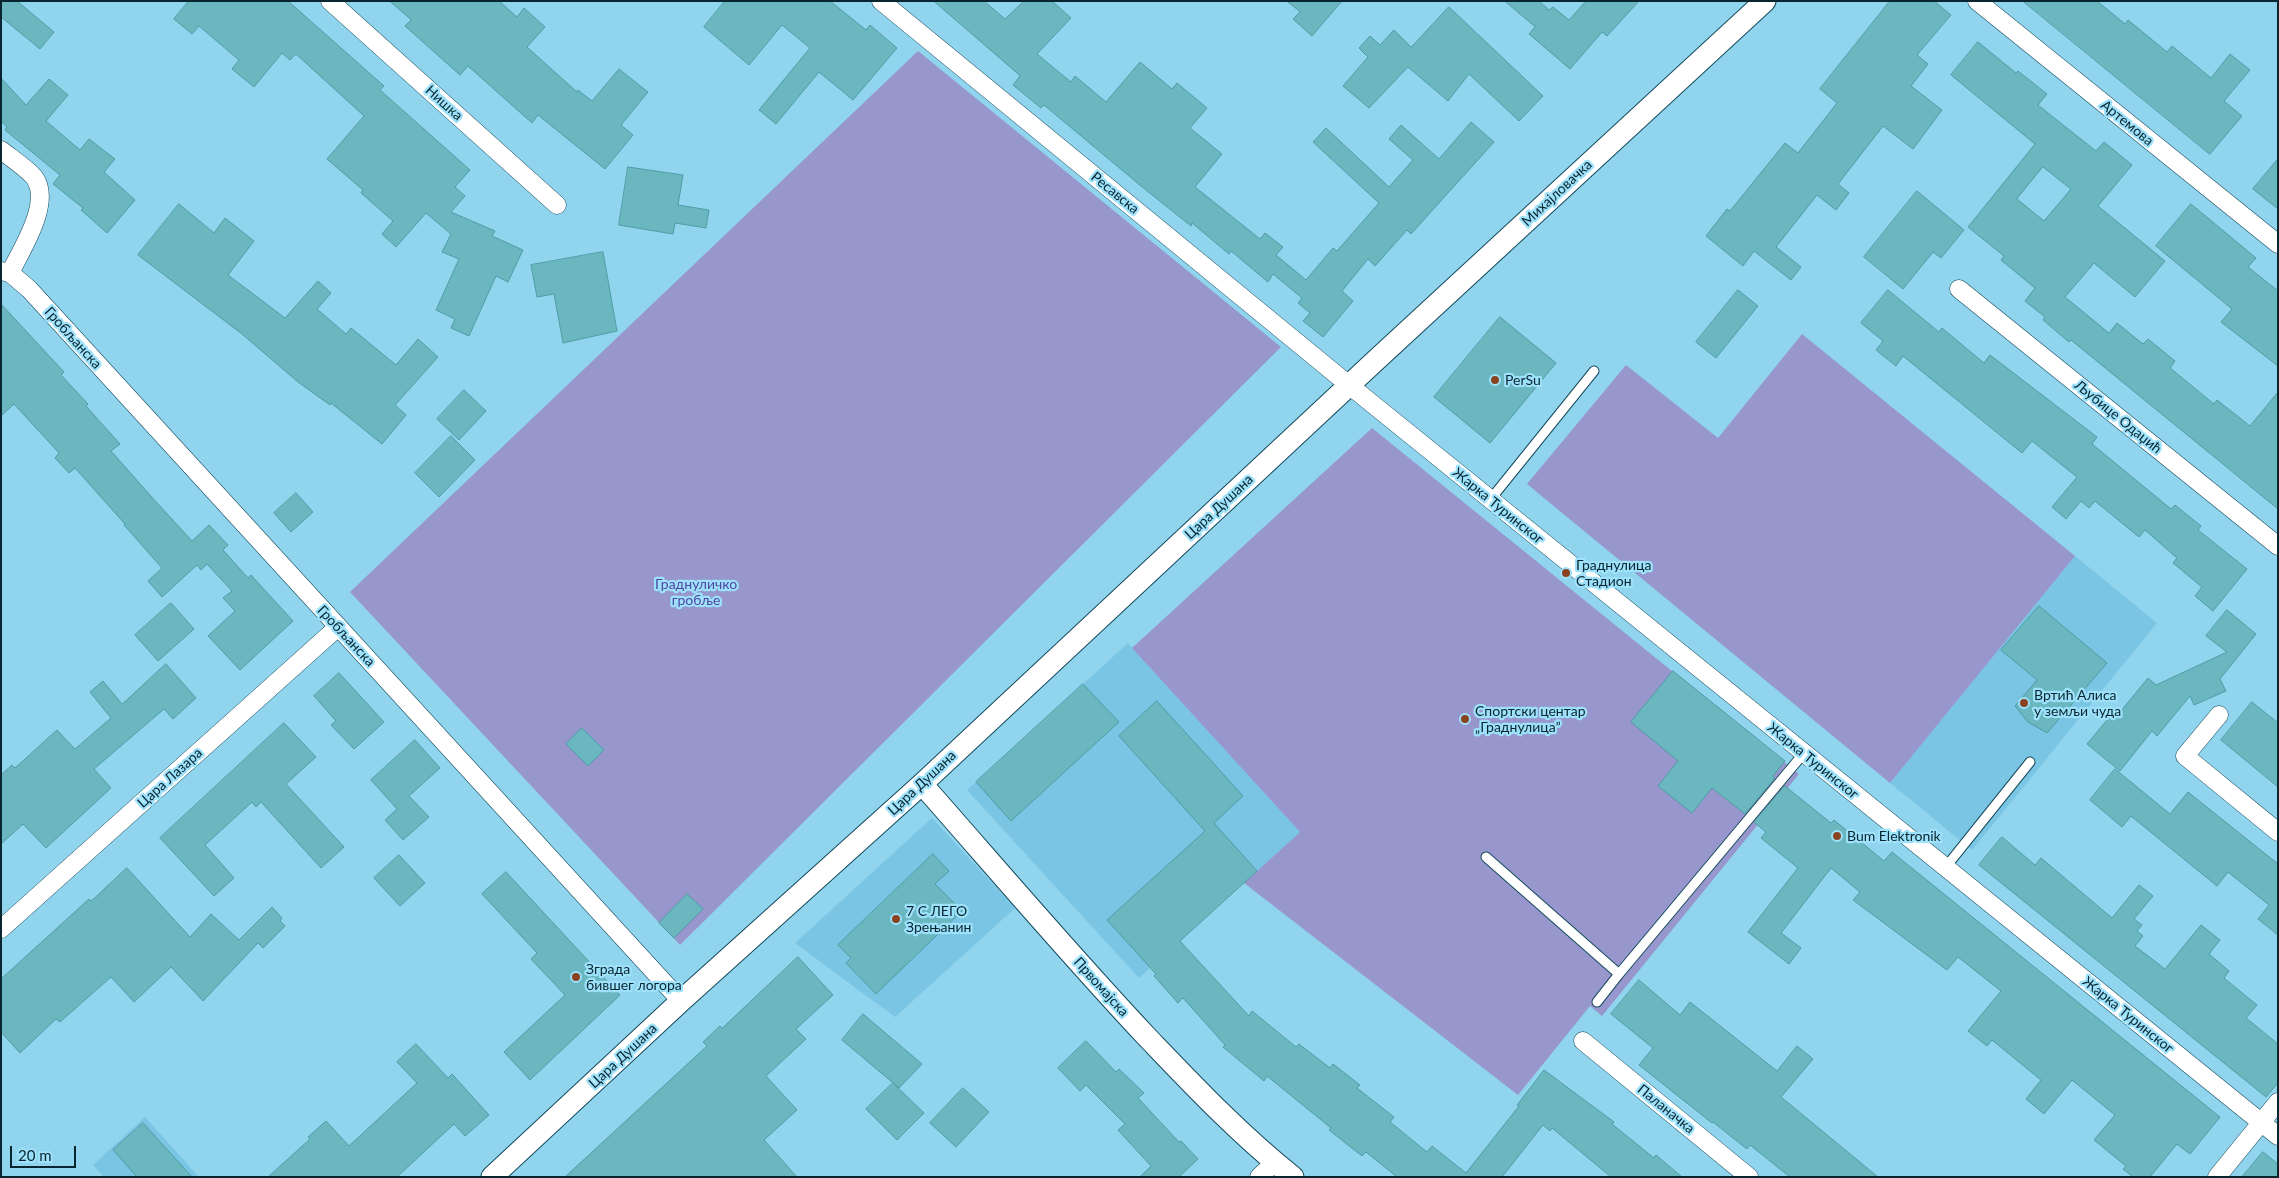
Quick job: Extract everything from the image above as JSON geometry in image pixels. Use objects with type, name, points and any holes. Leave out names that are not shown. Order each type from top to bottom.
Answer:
[{"type":"street","name":"Нишка","points":[[330,1],[557,205]]},
{"type":"street","name":"Ресавска","points":[[881,1],[1349,385]]},
{"type":"street","name":"Михајловачка","points":[[1349,385],[1765,1]]},
{"type":"street","name":"Артемова","points":[[1977,1],[2278,244]]},
{"type":"street","name":"Гробљанска","points":[[1,150],[34,177],[39,189],[38,213],[5,272],[35,297],[681,1001]]},
{"type":"street","name":"Љубице Одаџић","points":[[1959,289],[2278,546]]},
{"type":"street","name":"Жарка Туринског","points":[[1349,385],[2278,1136]]},
{"type":"street","name":"Цара Душана","points":[[492,1177],[681,1001],[922,784],[1349,385]]},
{"type":"street","name":"Цара Лазара","points":[[1,929],[338,627]]},
{"type":"street","points":[[2219,715],[2185,756],[2278,832]]},
{"type":"street","name":"Првомајска","points":[[922,784],[1107,995],[1231,1124],[1293,1177]]},
{"type":"street","name":"Паланачка","points":[[1583,1041],[1749,1177]]},
{"type":"street","points":[[2217,1177],[2278,1102]]},
{"type":"street","points":[[1260,1177],[1275,1162]]},
{"type":"lane","points":[[1490,500],[1594,371]]},
{"type":"lane","points":[[1598,1002],[1619,974],[1804,754]]},
{"type":"lane","points":[[1945,868],[2030,762]]},
{"type":"lane","points":[[1486,857],[1619,974]]},
{"type":"shaded area","name":"Вртић Алиса у земљи чуда","points":[[2075,556],[2157,623],[1972,850],[1890,783]]},
{"type":"shaded area","points":[[1128,643],[1300,832],[1139,978],[967,790]]},
{"type":"shaded area","points":[[932,818],[1015,908],[895,1017],[795,943]]},
{"type":"shaded area","points":[[145,1117],[199,1177],[104,1177],[93,1165]]},
{"type":"green space","name":"Граднуличко гробље","points":[[918,51],[1281,347],[680,945],[350,592]]},
{"type":"green space","points":[[1802,334],[2075,556],[1890,783],[1527,484],[1626,365],[1718,438]]},
{"type":"green space","name":"Спортски центар „Граднулица”","points":[[1372,428],[1799,774],[1602,1016],[1590,1006],[1518,1095],[1244,883],[1300,832],[1132,648]]},
{"type":"building","points":[[1,1],[17,1],[54,32],[40,49],[1,17]]},
{"type":"building","points":[[189,1],[288,1],[384,86],[380,90],[470,170],[455,187],[465,196],[451,212],[495,231],[492,236],[523,250],[508,282],[496,276],[469,336],[451,328],[455,319],[436,310],[459,259],[442,252],[451,234],[426,213],[396,247],[382,234],[393,221],[361,193],[363,190],[327,159],[364,116],[296,54],[290,60],[282,53],[254,87],[232,69],[239,60],[199,26],[192,34],[174,19]]},
{"type":"building","points":[[390,1],[499,1],[517,17],[524,8],[545,27],[527,47],[577,92],[578,90],[592,101],[619,69],[648,92],[621,125],[633,135],[605,169],[538,115],[532,123],[468,66],[460,75],[405,26],[411,20]]},
{"type":"building","points":[[725,1],[830,1],[866,30],[870,25],[897,48],[853,100],[819,72],[776,124],[759,110],[810,48],[782,25],[749,65],[704,27]]},
{"type":"building","points":[[934,1],[984,1],[1005,19],[1024,1],[1052,1],[1071,18],[1037,54],[1071,82],[1075,76],[1106,102],[1140,62],[1172,89],[1177,83],[1207,108],[1190,128],[1222,154],[1195,187],[1260,239],[1265,233],[1283,247],[1276,255],[1306,280],[1333,248],[1337,251],[1379,203],[1313,142],[1326,128],[1389,187],[1413,160],[1389,139],[1401,125],[1439,159],[1471,122],[1494,142],[1411,234],[1407,230],[1375,266],[1368,259],[1342,291],[1353,301],[1323,337],[1303,321],[1310,313],[1298,303],[1302,298],[1273,274],[1268,282],[1231,251],[1229,254],[1192,223],[1191,226],[1141,186],[1044,105],[1041,108],[1013,85],[1020,76]]},
{"type":"building","points":[[1287,1],[1342,1],[1312,36],[1293,19],[1300,12]]},
{"type":"building","points":[[1505,1],[1539,1],[1549,10],[1553,7],[1569,20],[1586,1],[1639,1],[1607,36],[1602,32],[1570,69],[1529,34],[1535,27]]},
{"type":"building","points":[[1890,1],[1934,1],[1951,15],[1917,55],[1928,64],[1911,86],[1942,110],[1913,149],[1883,126],[1838,184],[1849,193],[1836,210],[1817,195],[1776,247],[1801,267],[1791,280],[1754,251],[1743,266],[1706,236],[1727,209],[1730,211],[1785,143],[1798,153],[1837,103],[1820,89]]},
{"type":"building","points":[[2023,1],[2097,1],[2125,24],[2128,20],[2167,52],[2172,46],[2211,78],[2230,54],[2250,70],[2224,101],[2242,116],[2210,154]]},
{"type":"building","points":[[1449,7],[1543,96],[1519,121],[1469,74],[1448,101],[1408,67],[1369,108],[1343,86],[1368,57],[1359,48],[1370,36],[1380,45],[1394,30],[1411,47]]},
{"type":"building","points":[[1978,42],[2016,73],[2018,71],[2047,94],[2038,105],[2096,151],[2104,142],[2132,165],[2098,206],[2165,261],[2135,297],[2094,263],[2065,297],[2109,333],[2117,323],[2143,344],[2148,339],[2175,361],[2170,368],[2214,404],[2217,400],[2250,426],[2278,392],[2278,509],[2071,340],[2069,342],[2043,320],[2045,317],[2025,301],[2035,288],[2001,260],[2004,256],[1968,227],[2035,144],[1951,75]],"holes":[[[2043,167],[2071,189],[2044,221],[2017,199]]]},
{"type":"building","points":[[1,78],[26,105],[49,79],[68,95],[46,121],[80,150],[89,139],[115,159],[104,172],[135,200],[107,233],[81,210],[83,208],[53,184],[60,175],[5,130],[7,127],[1,121]]},
{"type":"building","points":[[2278,159],[2278,209],[2253,189]]},
{"type":"building","points":[[628,167],[683,175],[678,205],[709,210],[706,228],[675,223],[673,234],[619,225]]},
{"type":"building","points":[[1917,191],[1964,230],[1941,258],[1933,252],[1903,289],[1864,257]]},
{"type":"building","points":[[179,204],[214,233],[225,218],[254,241],[228,275],[285,318],[318,281],[331,293],[317,309],[346,334],[351,328],[396,365],[418,339],[438,357],[395,405],[406,415],[382,444],[331,403],[330,405],[298,382],[242,334],[138,255]]},
{"type":"building","points":[[2191,204],[2256,258],[2248,267],[2278,291],[2278,366],[2221,322],[2232,309],[2156,246]]},
{"type":"building","points":[[603,252],[617,331],[563,343],[554,294],[537,297],[531,265]]},
{"type":"building","points":[[1738,290],[1758,306],[1716,358],[1696,342]]},
{"type":"building","points":[[1888,290],[1939,332],[1942,328],[1984,363],[1990,355],[2097,437],[2092,444],[2171,509],[2175,505],[2201,526],[2198,530],[2247,569],[2213,611],[2195,596],[2202,587],[2173,563],[2177,558],[2145,530],[2139,537],[2095,501],[2089,508],[2081,501],[2066,519],[2052,507],[2077,477],[2032,441],[2022,453],[1903,356],[1896,366],[1876,350],[1883,341],[1861,323]]},
{"type":"building","points":[[1,304],[64,372],[61,375],[88,404],[86,406],[120,444],[111,451],[192,541],[209,525],[228,545],[223,550],[248,578],[251,575],[293,621],[240,670],[208,636],[235,611],[223,598],[232,591],[207,564],[201,570],[197,565],[162,597],[148,581],[162,568],[125,524],[75,468],[69,473],[55,458],[59,453],[14,404],[1,416]]},
{"type":"building","name":"PerSu","points":[[1500,317],[1556,363],[1490,443],[1434,397]]},
{"type":"building","points":[[464,390],[486,411],[459,440],[437,419]]},
{"type":"building","points":[[451,436],[475,460],[439,497],[415,473]]},
{"type":"building","points":[[296,493],[313,512],[291,532],[274,513]]},
{"type":"building","points":[[171,603],[194,629],[158,661],[135,635]]},
{"type":"building","points":[[2039,606],[2107,663],[2047,733],[2028,722],[2015,706],[2037,680],[2001,650]]},
{"type":"building","points":[[2227,610],[2256,634],[2220,679],[2226,691],[2194,705],[2190,696],[2157,736],[2152,731],[2120,771],[2087,744],[2112,714],[2116,717],[2148,678],[2156,685],[2227,652],[2206,636]]},
{"type":"building","points":[[166,664],[196,698],[173,719],[164,709],[94,769],[111,788],[46,848],[23,824],[1,844],[1,775],[12,765],[15,768],[57,730],[75,749],[111,718],[90,692],[103,681],[122,704]]},
{"type":"building","points":[[1673,671],[1785,761],[1773,776],[1775,778],[1745,814],[1712,788],[1692,813],[1658,786],[1678,761],[1631,722]]},
{"type":"building","points":[[339,673],[384,722],[354,749],[331,725],[336,721],[314,696]]},
{"type":"building","points":[[1083,684],[1119,722],[1011,821],[976,782]]},
{"type":"building","points":[[1157,701],[1243,796],[1214,823],[1257,871],[1180,941],[1249,1016],[1252,1011],[1296,1047],[1299,1044],[1330,1068],[1333,1064],[1360,1085],[1357,1088],[1394,1117],[1390,1122],[1427,1152],[1432,1146],[1466,1173],[1519,1106],[1517,1105],[1544,1070],[1614,1122],[1612,1124],[1654,1158],[1656,1155],[1682,1177],[1611,1177],[1552,1128],[1550,1131],[1543,1125],[1502,1177],[1397,1177],[1366,1152],[1362,1156],[1267,1076],[1264,1081],[1223,1047],[1225,1045],[1183,998],[1178,1003],[1154,976],[1156,974],[1107,920],[1205,831],[1119,736]]},
{"type":"building","points":[[2252,702],[2278,723],[2278,787],[2221,740]]},
{"type":"building","points":[[284,723],[316,757],[286,784],[344,847],[321,868],[261,802],[256,807],[252,802],[205,845],[234,878],[214,896],[160,838]]},
{"type":"building","points":[[582,728],[604,750],[588,766],[566,744]]},
{"type":"building","points":[[415,740],[440,768],[409,796],[429,817],[403,840],[385,820],[397,809],[371,780]]},
{"type":"building","points":[[2115,769],[2170,814],[2188,792],[2278,864],[2278,935],[2258,919],[2269,905],[2228,872],[2217,886],[2131,816],[2122,827],[2090,800]]},
{"type":"building","points":[[1785,786],[1831,823],[1834,820],[1884,861],[1892,852],[2220,1117],[2190,1154],[2177,1144],[2150,1177],[2133,1177],[2123,1169],[2126,1166],[2094,1140],[2115,1115],[2072,1080],[2044,1114],[2026,1099],[2041,1080],[1992,1040],[1987,1046],[1968,1031],[2001,991],[1958,957],[1947,970],[1853,900],[1860,892],[1831,868],[1781,933],[1801,948],[1789,964],[1748,932],[1798,868],[1761,838],[1766,832],[1754,822]]},
{"type":"building","points":[[2002,837],[2035,865],[2041,858],[2112,918],[2139,885],[2153,896],[2134,919],[2142,925],[2137,931],[2143,936],[2135,946],[2165,969],[2201,925],[2220,940],[2209,954],[2229,971],[2224,978],[2257,1005],[2246,1018],[2278,1044],[2278,1083],[2266,1097],[1979,865]]},
{"type":"building","name":"7 С ЛЕГО Зрењанин","points":[[933,854],[949,871],[935,884],[962,911],[876,994],[846,963],[851,958],[838,945]]},
{"type":"building","points":[[399,855],[425,883],[400,906],[374,878]]},
{"type":"building","points":[[127,868],[190,937],[211,914],[239,940],[272,907],[282,918],[280,921],[285,926],[263,948],[258,943],[203,1001],[171,967],[134,1002],[111,977],[60,1022],[56,1019],[20,1053],[1,1032],[1,979],[89,899],[91,901]]},
{"type":"building","name":"Зграда бившег логора","points":[[506,872],[620,995],[530,1080],[504,1052],[565,995],[531,959],[537,953],[482,894]]},
{"type":"building","points":[[687,894],[703,909],[674,938],[659,923]]},
{"type":"building","points":[[798,957],[833,995],[796,1029],[806,1039],[766,1076],[797,1110],[764,1140],[797,1177],[565,1177],[707,1046],[703,1042],[720,1026],[722,1028]]},
{"type":"building","points":[[1639,980],[1680,1015],[1690,1002],[1777,1071],[1797,1046],[1813,1059],[1781,1097],[1878,1177],[1790,1177],[1750,1145],[1747,1149],[1639,1065],[1653,1048],[1611,1014]]},
{"type":"building","points":[[863,1014],[922,1064],[899,1088],[842,1040]]},
{"type":"building","points":[[1086,1041],[1116,1072],[1119,1069],[1144,1093],[1138,1098],[1179,1142],[1181,1141],[1198,1159],[1179,1177],[1140,1177],[1151,1166],[1118,1130],[1125,1124],[1086,1085],[1080,1091],[1058,1068]]},
{"type":"building","points":[[416,1044],[448,1078],[452,1074],[489,1115],[465,1136],[454,1124],[397,1177],[268,1177],[310,1139],[308,1137],[326,1121],[349,1146],[417,1083],[397,1062]]},
{"type":"building","points":[[893,1083],[924,1113],[897,1140],[866,1109]]},
{"type":"building","points":[[963,1088],[989,1112],[956,1147],[930,1123]]},
{"type":"building","points":[[143,1123],[192,1177],[137,1177],[113,1150]]},
{"type":"building","points":[[2263,1152],[2278,1164],[2278,1177],[2242,1177]]},
{"type":"place","name":"PerSu","points":[[1495,380]]},
{"type":"place","name":"Граднулица Стадион","points":[[1566,573]]},
{"type":"place","name":"Вртић Алиса у земљи чуда","points":[[2024,703]]},
{"type":"place","name":"Спортски центар „Граднулица”","points":[[1465,719]]},
{"type":"place","name":"Bum Elektronik","points":[[1837,836]]},
{"type":"place","name":"7 С ЛЕГО Зрењанин","points":[[896,919]]},
{"type":"place","name":"Зграда бившег логора","points":[[576,977]]}]
